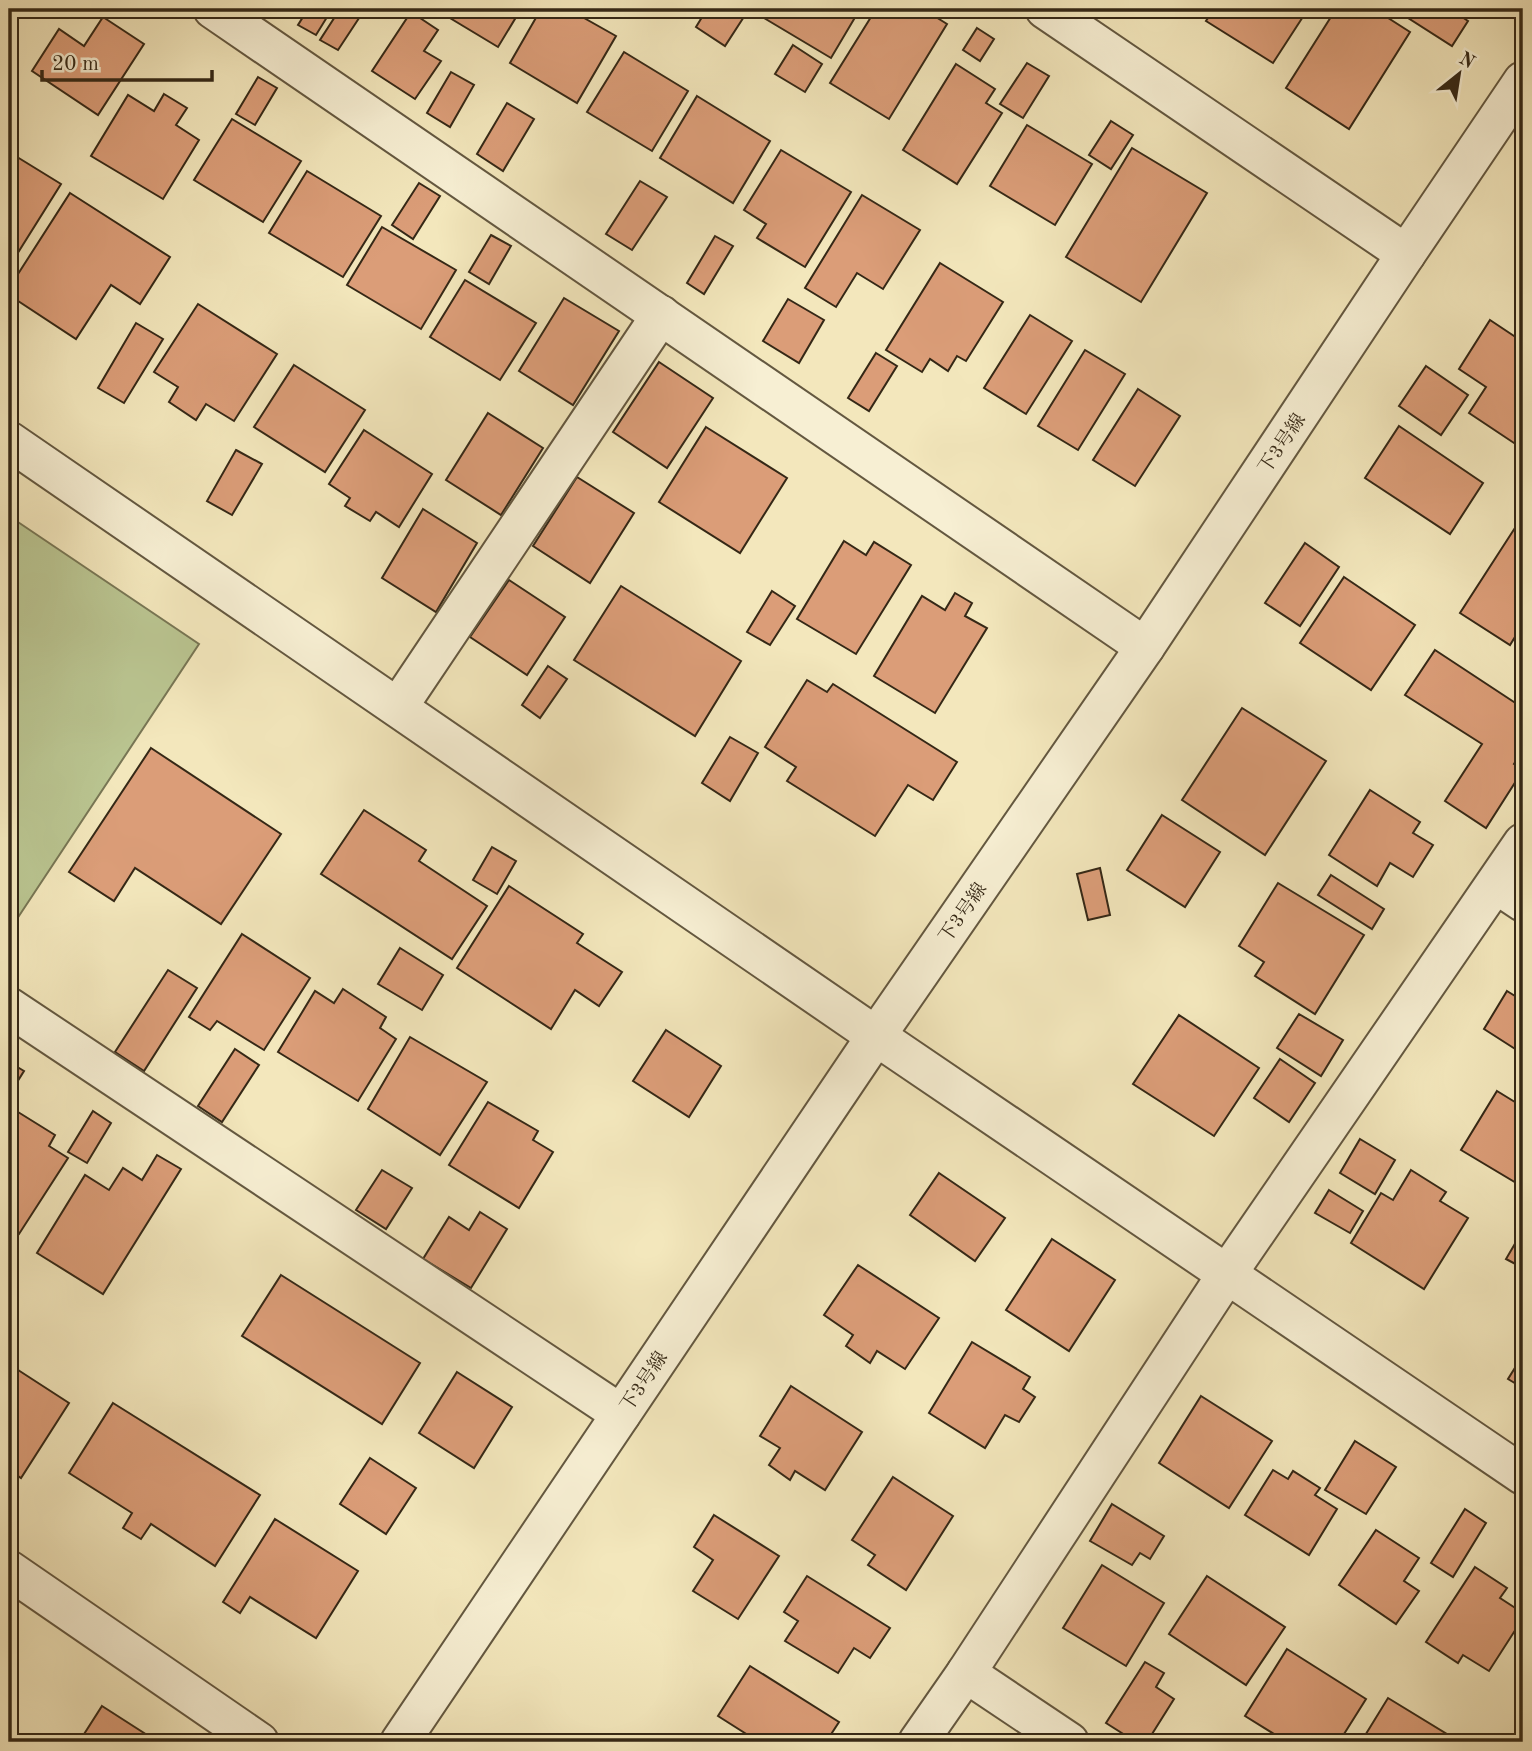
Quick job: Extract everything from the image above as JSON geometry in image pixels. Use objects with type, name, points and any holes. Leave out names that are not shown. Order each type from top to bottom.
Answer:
[{"type":"street","points":[[213,9],[1145,648]]},
{"type":"street","points":[[1045,9],[1406,254]]},
{"type":"street","name":"下3号線","points":[[400,1742],[876,1036],[1145,648],[1523,81]]},
{"type":"street","points":[[398,707],[661,315]]},
{"type":"street","points":[[9,440],[876,1036],[1523,1475]]},
{"type":"street","points":[[918,1742],[1227,1274],[1510,893],[1523,843]]},
{"type":"street","points":[[9,1007],[621,1414]]},
{"type":"street","points":[[9,1570],[259,1742]]},
{"type":"street","points":[[966,1673],[1069,1742]]},
{"type":"green space","points":[[9,516],[199,644],[9,931]]},
{"type":"building","points":[[308,9],[332,9],[316,35],[298,25]]},
{"type":"building","points":[[340,9],[365,9],[338,50],[320,40]]},
{"type":"building","points":[[435,9],[521,9],[498,47]]},
{"type":"building","points":[[541,9],[568,9],[616,36],[577,103],[510,63]]},
{"type":"building","points":[[707,9],[749,9],[725,46],[696,27]]},
{"type":"building","points":[[770,9],[860,9],[831,58],[764,18]]},
{"type":"building","points":[[876,9],[923,9],[947,24],[889,119],[830,83]]},
{"type":"building","points":[[1214,9],[1308,9],[1273,63],[1206,21]]},
{"type":"building","points":[[1336,9],[1374,9],[1410,32],[1349,129],[1286,88]]},
{"type":"building","points":[[1394,9],[1450,9],[1468,21],[1452,46]]},
{"type":"building","points":[[411,12],[438,30],[424,51],[441,61],[415,99],[372,71]]},
{"type":"building","points":[[103,17],[144,44],[98,115],[32,71],[59,29],[84,46]]},
{"type":"building","points":[[977,28],[994,39],[980,61],[963,50]]},
{"type":"building","points":[[793,45],[822,64],[805,92],[775,74]]},
{"type":"building","points":[[624,52],[688,91],[652,151],[587,112]]},
{"type":"building","points":[[1027,63],[1049,76],[1023,118],[1000,104]]},
{"type":"building","points":[[956,64],[995,89],[986,103],[1002,113],[957,184],[903,150]]},
{"type":"building","points":[[451,72],[474,85],[450,127],[427,113]]},
{"type":"building","points":[[258,77],[277,88],[255,125],[236,114]]},
{"type":"building","points":[[164,94],[187,108],[176,125],[199,140],[163,199],[91,156],[128,95],[154,111]]},
{"type":"building","points":[[697,96],[770,141],[733,203],[660,158]]},
{"type":"building","points":[[507,103],[534,119],[503,171],[477,154]]},
{"type":"building","points":[[232,119],[301,161],[263,222],[194,180]]},
{"type":"building","points":[[1111,121],[1133,135],[1111,169],[1089,155]]},
{"type":"building","points":[[1027,125],[1092,164],[1055,225],[990,186]]},
{"type":"building","points":[[1132,148],[1207,193],[1141,302],[1066,257]]},
{"type":"building","points":[[781,150],[851,192],[805,267],[757,238],[766,224],[744,210]]},
{"type":"building","points":[[9,152],[61,184],[9,267]]},
{"type":"building","points":[[307,171],[381,216],[343,277],[269,233]]},
{"type":"building","points":[[640,181],[667,197],[632,250],[606,234]]},
{"type":"building","points":[[419,183],[440,196],[413,239],[392,225]]},
{"type":"building","points":[[70,193],[170,257],[140,304],[111,285],[76,339],[9,295],[9,288]]},
{"type":"building","points":[[862,195],[920,230],[883,289],[857,273],[836,307],[805,288]]},
{"type":"building","points":[[382,227],[456,270],[421,329],[347,285]]},
{"type":"building","points":[[491,235],[511,246],[489,284],[469,272]]},
{"type":"building","points":[[715,236],[733,246],[704,294],[687,283]]},
{"type":"building","points":[[940,263],[1003,302],[966,361],[957,356],[948,371],[930,359],[922,372],[886,350]]},
{"type":"building","points":[[465,280],[536,323],[500,380],[430,337]]},
{"type":"building","points":[[564,298],[619,331],[573,405],[519,371]]},
{"type":"building","points":[[788,299],[824,320],[799,363],[763,341]]},
{"type":"building","points":[[198,304],[277,354],[234,421],[206,404],[196,420],[169,402],[178,387],[154,372]]},
{"type":"building","points":[[1030,315],[1072,341],[1026,414],[984,388]]},
{"type":"building","points":[[1490,320],[1523,342],[1523,449],[1469,413],[1486,387],[1459,369]]},
{"type":"building","points":[[136,323],[163,339],[124,403],[98,388]]},
{"type":"building","points":[[1085,350],[1125,374],[1078,450],[1038,426]]},
{"type":"building","points":[[876,353],[897,366],[869,411],[848,398]]},
{"type":"building","points":[[659,362],[713,398],[667,468],[613,432]]},
{"type":"building","points":[[294,365],[365,410],[325,472],[254,427]]},
{"type":"building","points":[[1426,366],[1468,395],[1441,435],[1399,406]]},
{"type":"building","points":[[1138,389],[1180,416],[1135,486],[1093,460]]},
{"type":"building","points":[[488,413],[543,448],[501,515],[446,480]]},
{"type":"building","points":[[1399,426],[1483,483],[1450,534],[1365,478]]},
{"type":"building","points":[[706,427],[787,478],[740,553],[659,502]]},
{"type":"building","points":[[364,430],[432,474],[399,527],[376,512],[370,521],[345,506],[350,498],[329,484]]},
{"type":"building","points":[[236,450],[262,464],[232,515],[207,501]]},
{"type":"building","points":[[577,477],[634,513],[590,583],[533,546]]},
{"type":"building","points":[[423,509],[477,543],[436,612],[382,578]]},
{"type":"building","points":[[1522,517],[1523,624],[1510,645],[1460,613]]},
{"type":"building","points":[[844,541],[866,555],[874,542],[911,565],[856,654],[797,619]]},
{"type":"building","points":[[1305,543],[1339,567],[1300,626],[1265,603]]},
{"type":"building","points":[[1344,577],[1415,625],[1371,690],[1300,643]]},
{"type":"building","points":[[509,580],[565,617],[527,675],[470,637]]},
{"type":"building","points":[[621,586],[741,661],[695,736],[574,660]]},
{"type":"building","points":[[772,591],[795,606],[770,645],[747,632]]},
{"type":"building","points":[[955,593],[972,603],[965,616],[987,628],[935,713],[874,676],[922,596],[945,610]]},
{"type":"building","points":[[1435,650],[1523,708],[1523,749],[1514,764],[1523,770],[1486,828],[1445,801],[1482,744],[1405,695]]},
{"type":"building","points":[[548,666],[567,679],[540,718],[522,705]]},
{"type":"building","points":[[807,680],[827,692],[833,684],[957,762],[933,800],[908,785],[875,836],[787,781],[796,767],[765,747]]},
{"type":"building","points":[[1242,708],[1326,761],[1265,855],[1182,800]]},
{"type":"building","points":[[730,737],[758,753],[730,801],[702,783]]},
{"type":"building","points":[[151,748],[281,834],[221,924],[135,868],[114,901],[69,872]]},
{"type":"building","points":[[1370,790],[1420,822],[1413,833],[1433,845],[1413,877],[1390,863],[1377,886],[1329,855]]},
{"type":"building","points":[[364,810],[426,850],[419,861],[487,906],[452,959],[321,874]]},
{"type":"building","points":[[1162,815],[1220,852],[1185,907],[1127,870]]},
{"type":"building","points":[[492,847],[516,861],[497,894],[473,880]]},
{"type":"building","points":[[1100,868],[1110,915],[1088,920],[1077,874]]},
{"type":"building","points":[[1331,875],[1384,909],[1372,929],[1318,895]]},
{"type":"building","points":[[1278,883],[1364,935],[1315,1014],[1255,976],[1264,962],[1239,946]]},
{"type":"building","points":[[509,886],[583,934],[577,943],[622,972],[599,1006],[575,990],[551,1029],[457,968]]},
{"type":"building","points":[[242,934],[310,978],[264,1050],[217,1021],[210,1030],[189,1017]]},
{"type":"building","points":[[400,948],[443,975],[422,1010],[378,984]]},
{"type":"building","points":[[168,970],[197,988],[144,1071],[115,1052]]},
{"type":"building","points":[[343,989],[386,1017],[380,1028],[396,1039],[358,1101],[278,1052],[315,991],[334,1003]]},
{"type":"building","points":[[1507,991],[1523,1001],[1523,1054],[1484,1029]]},
{"type":"building","points":[[1299,1014],[1343,1040],[1321,1076],[1277,1048]]},
{"type":"building","points":[[1179,1015],[1259,1068],[1214,1136],[1133,1084]]},
{"type":"building","points":[[666,1030],[721,1066],[689,1117],[633,1081]]},
{"type":"building","points":[[410,1037],[487,1082],[440,1155],[368,1109]]},
{"type":"building","points":[[235,1049],[259,1065],[222,1122],[198,1106]]},
{"type":"building","points":[[1280,1059],[1315,1083],[1289,1122],[1254,1098]]},
{"type":"building","points":[[9,1062],[24,1071],[9,1095]]},
{"type":"building","points":[[1497,1091],[1523,1107],[1523,1187],[1461,1150]]},
{"type":"building","points":[[488,1102],[538,1131],[533,1140],[553,1152],[519,1208],[449,1165]]},
{"type":"building","points":[[93,1111],[111,1123],[87,1163],[68,1152]]},
{"type":"building","points":[[18,1112],[55,1135],[49,1146],[68,1158],[19,1234],[9,1228],[9,1127]]},
{"type":"building","points":[[1360,1139],[1395,1160],[1375,1194],[1340,1173]]},
{"type":"building","points":[[157,1155],[181,1169],[103,1294],[37,1253],[85,1175],[109,1190],[123,1168],[142,1180]]},
{"type":"building","points":[[382,1170],[412,1188],[386,1229],[356,1210]]},
{"type":"building","points":[[1411,1170],[1446,1192],[1440,1201],[1468,1218],[1424,1289],[1351,1243],[1381,1193],[1393,1200]]},
{"type":"building","points":[[939,1173],[1005,1218],[975,1261],[910,1215]]},
{"type":"building","points":[[1329,1190],[1363,1211],[1350,1233],[1315,1213]]},
{"type":"building","points":[[480,1212],[507,1229],[471,1288],[423,1259],[449,1217],[469,1230]]},
{"type":"building","points":[[1523,1230],[1523,1268],[1506,1259]]},
{"type":"building","points":[[1052,1239],[1115,1280],[1069,1351],[1006,1310]]},
{"type":"building","points":[[858,1265],[939,1318],[905,1369],[877,1351],[870,1363],[846,1346],[853,1335],[824,1315]]},
{"type":"building","points":[[281,1275],[420,1363],[382,1424],[242,1336]]},
{"type":"building","points":[[972,1342],[1030,1377],[1023,1389],[1035,1397],[1019,1422],[1005,1415],[985,1448],[929,1413]]},
{"type":"building","points":[[1523,1355],[1523,1388],[1508,1379]]},
{"type":"building","points":[[15,1368],[69,1403],[21,1478],[9,1470],[9,1378]]},
{"type":"building","points":[[457,1372],[512,1407],[474,1468],[419,1433]]},
{"type":"building","points":[[791,1386],[862,1432],[825,1490],[795,1471],[790,1480],[769,1465],[780,1448],[760,1436]]},
{"type":"building","points":[[1201,1396],[1272,1441],[1229,1508],[1159,1463]]},
{"type":"building","points":[[113,1403],[260,1495],[215,1566],[151,1524],[141,1539],[123,1528],[132,1513],[69,1473]]},
{"type":"building","points":[[1355,1441],[1396,1467],[1366,1514],[1325,1490]]},
{"type":"building","points":[[370,1458],[416,1488],[386,1534],[340,1504]]},
{"type":"building","points":[[1273,1470],[1288,1479],[1293,1471],[1320,1488],[1315,1495],[1337,1509],[1309,1555],[1245,1515]]},
{"type":"building","points":[[893,1477],[953,1516],[906,1590],[868,1565],[875,1555],[852,1540]]},
{"type":"building","points":[[1112,1504],[1164,1536],[1150,1559],[1140,1553],[1132,1565],[1090,1541]]},
{"type":"building","points":[[1465,1509],[1486,1523],[1453,1577],[1431,1563]]},
{"type":"building","points":[[714,1515],[779,1556],[738,1619],[693,1591],[713,1560],[694,1547]]},
{"type":"building","points":[[275,1519],[358,1571],[316,1638],[250,1597],[240,1613],[223,1602]]},
{"type":"building","points":[[1376,1530],[1419,1558],[1404,1581],[1419,1591],[1396,1624],[1339,1585]]},
{"type":"building","points":[[1102,1565],[1164,1603],[1126,1666],[1063,1628]]},
{"type":"building","points":[[1475,1567],[1507,1588],[1500,1598],[1523,1613],[1523,1618],[1489,1671],[1463,1655],[1458,1663],[1426,1642]]},
{"type":"building","points":[[807,1576],[890,1628],[870,1658],[854,1648],[838,1673],[785,1641],[798,1621],[784,1612]]},
{"type":"building","points":[[1207,1576],[1285,1627],[1246,1685],[1169,1634]]},
{"type":"building","points":[[1287,1649],[1366,1699],[1339,1742],[1287,1742],[1245,1716]]},
{"type":"building","points":[[1145,1662],[1164,1673],[1156,1687],[1174,1699],[1147,1742],[1136,1742],[1106,1723]]},
{"type":"building","points":[[750,1666],[839,1722],[826,1742],[759,1742],[718,1716]]},
{"type":"building","points":[[1388,1698],[1455,1739],[1452,1742],[1361,1742]]},
{"type":"building","points":[[102,1706],[158,1742],[79,1742]]}]
